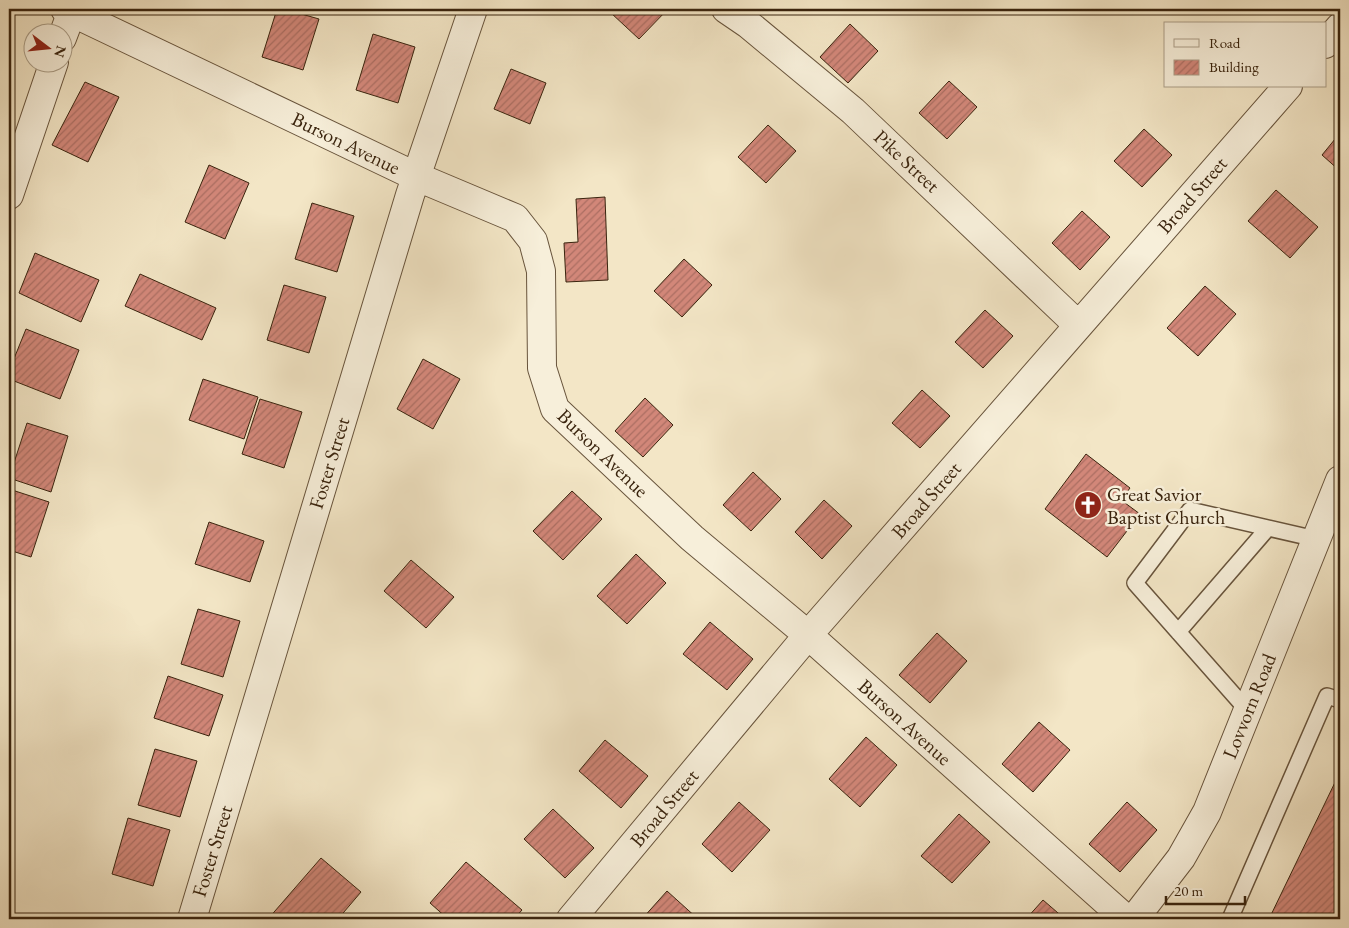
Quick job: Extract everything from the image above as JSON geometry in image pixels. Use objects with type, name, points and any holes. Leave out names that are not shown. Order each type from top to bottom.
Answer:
[{"type":"street","name":"Foster Street","points":[[192,919],[415,176],[473,9]]},
{"type":"street","name":"Pike Street","points":[[726,9],[748,24],[853,111],[1078,325]]},
{"type":"street","name":"Burson Avenue","points":[[70,10],[415,176],[516,218],[533,241],[541,271],[542,368],[555,409],[692,538],[808,635],[1126,919]]},
{"type":"street","points":[[1326,43],[1340,27]]},
{"type":"street","points":[[9,195],[51,72]]},
{"type":"street","name":"Broad Street","points":[[571,919],[808,635],[1286,88]]},
{"type":"street","name":"Lovvorn Road","points":[[1134,919],[1182,858],[1207,812],[1340,480]]},
{"type":"lane","points":[[1248,711],[1135,583],[1190,510],[1316,539]]},
{"type":"lane","points":[[1178,632],[1268,528]]},
{"type":"lane","points":[[1230,919],[1334,698]]},
{"type":"building","points":[[277,9],[284,9],[319,19],[303,70],[262,57]]},
{"type":"building","points":[[616,9],[668,9],[639,39],[611,13]]},
{"type":"building","points":[[850,24],[878,51],[848,83],[820,57]]},
{"type":"building","points":[[373,34],[415,47],[398,103],[356,90]]},
{"type":"building","points":[[511,69],[546,83],[530,124],[494,109]]},
{"type":"building","points":[[949,81],[977,107],[947,139],[919,113]]},
{"type":"building","points":[[85,82],[119,97],[88,162],[52,145]]},
{"type":"building","points":[[768,125],[796,151],[766,183],[738,157]]},
{"type":"building","points":[[1144,129],[1172,155],[1142,187],[1114,161]]},
{"type":"building","points":[[1340,133],[1340,171],[1322,155]]},
{"type":"building","points":[[209,165],[249,183],[225,239],[185,222]]},
{"type":"building","points":[[1276,190],[1318,227],[1290,258],[1248,221]]},
{"type":"building","points":[[605,197],[608,280],[566,282],[564,243],[578,242],[576,199]]},
{"type":"building","points":[[312,203],[354,216],[337,272],[295,259]]},
{"type":"building","points":[[1082,211],[1110,237],[1080,270],[1052,243]]},
{"type":"building","points":[[35,253],[99,280],[81,322],[19,293]]},
{"type":"building","points":[[684,259],[712,285],[682,317],[654,291]]},
{"type":"building","points":[[140,274],[216,308],[202,340],[125,306]]},
{"type":"building","points":[[284,285],[326,297],[309,353],[267,340]]},
{"type":"building","points":[[1205,286],[1236,314],[1198,356],[1167,328]]},
{"type":"building","points":[[985,310],[1013,336],[983,368],[955,342]]},
{"type":"building","points":[[26,329],[79,350],[60,399],[9,379],[9,371]]},
{"type":"building","points":[[423,359],[460,379],[433,429],[397,409]]},
{"type":"building","points":[[203,379],[258,397],[244,439],[189,420]]},
{"type":"building","points":[[922,390],[950,416],[920,448],[892,423]]},
{"type":"building","points":[[645,398],[673,425],[643,457],[615,431]]},
{"type":"building","points":[[260,399],[302,412],[284,468],[242,454]]},
{"type":"building","points":[[27,423],[68,436],[51,492],[9,478]]},
{"type":"building","name":"Great Savior Baptist Church","points":[[1086,454],[1130,488],[1121,500],[1140,514],[1107,557],[1045,509]]},
{"type":"building","points":[[753,472],[781,499],[751,531],[723,505]]},
{"type":"building","points":[[9,489],[49,502],[31,557],[9,550]]},
{"type":"building","points":[[572,491],[602,519],[563,560],[533,531]]},
{"type":"building","points":[[824,500],[852,526],[822,559],[795,532]]},
{"type":"building","points":[[209,522],[264,541],[250,582],[195,564]]},
{"type":"building","points":[[636,554],[666,583],[627,624],[597,596]]},
{"type":"building","points":[[411,560],[454,597],[426,628],[384,591]]},
{"type":"building","points":[[198,609],[240,621],[223,677],[181,664]]},
{"type":"building","points":[[710,622],[753,659],[727,690],[683,654]]},
{"type":"building","points":[[937,633],[967,661],[930,703],[899,675]]},
{"type":"building","points":[[168,676],[223,695],[209,736],[154,718]]},
{"type":"building","points":[[1039,722],[1070,750],[1033,792],[1002,764]]},
{"type":"building","points":[[866,737],[897,765],[860,807],[829,779]]},
{"type":"building","points":[[605,740],[648,776],[621,808],[579,771]]},
{"type":"building","points":[[155,749],[197,761],[180,817],[138,805]]},
{"type":"building","points":[[1340,772],[1340,919],[1269,919]]},
{"type":"building","points":[[739,802],[770,830],[732,872],[702,844]]},
{"type":"building","points":[[1127,802],[1157,830],[1120,872],[1089,844]]},
{"type":"building","points":[[553,809],[594,848],[565,878],[524,839]]},
{"type":"building","points":[[959,814],[990,842],[952,883],[921,856]]},
{"type":"building","points":[[128,818],[170,830],[153,886],[112,874]]},
{"type":"building","points":[[321,858],[361,892],[338,919],[268,919]]},
{"type":"building","points":[[466,862],[522,910],[514,919],[448,919],[430,903]]},
{"type":"building","points":[[667,891],[698,919],[642,919]]},
{"type":"building","points":[[1043,900],[1065,919],[1026,919]]},
{"type":"place","name":"Great Savior Baptist Church","points":[[1088,505]]}]
